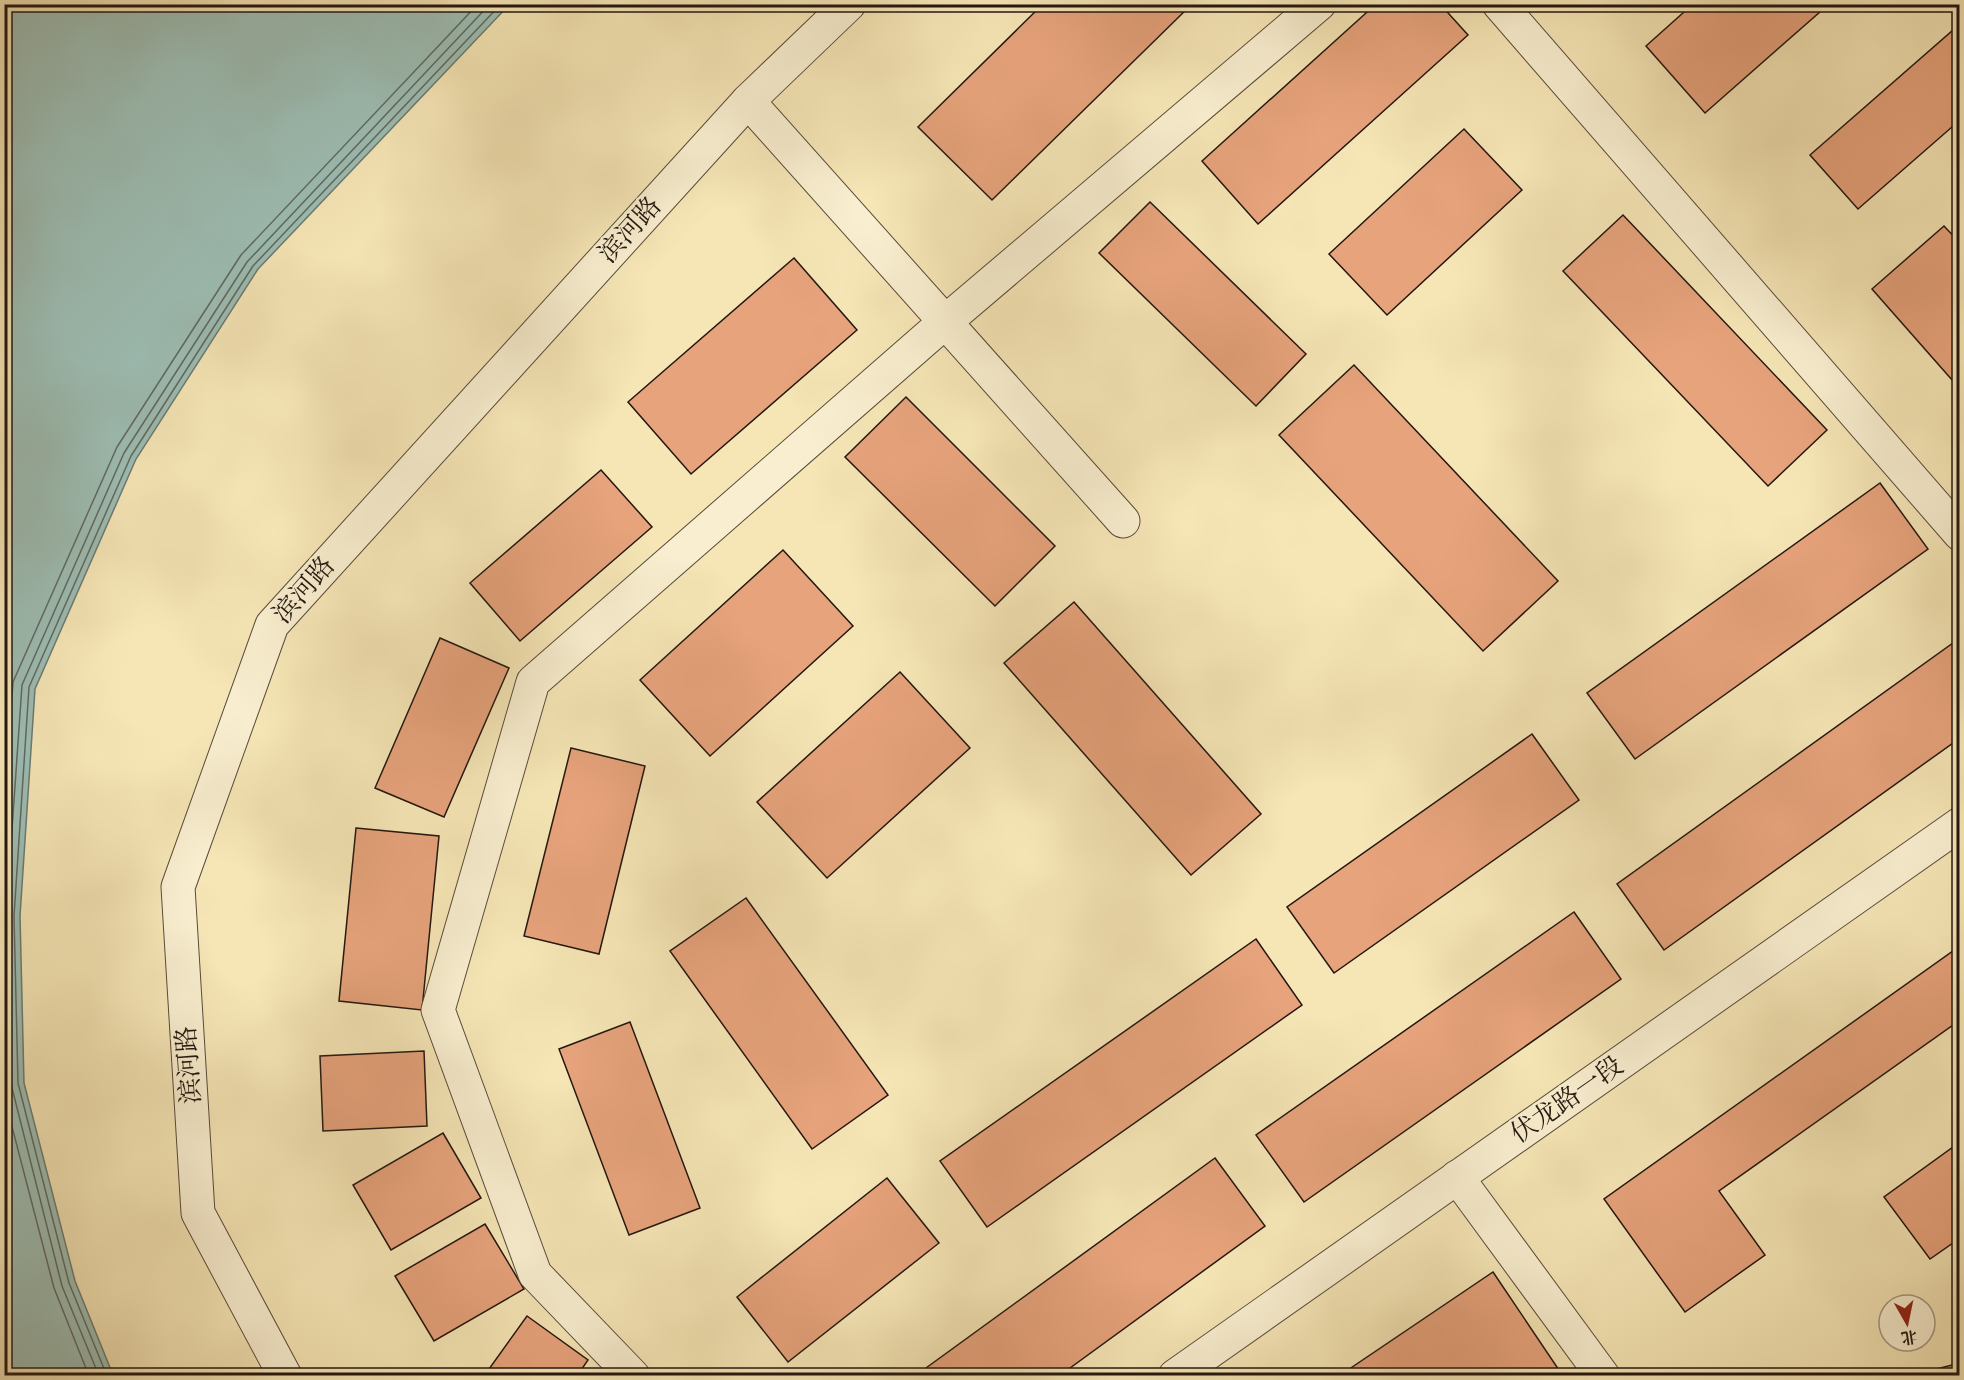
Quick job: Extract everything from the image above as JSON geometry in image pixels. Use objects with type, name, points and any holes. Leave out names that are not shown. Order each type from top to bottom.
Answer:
[{"type":"street","name":"滨河路","points":[[285,1376],[198,1213],[178,887],[272,625],[748,101],[849,4]]},
{"type":"street","points":[[633,1376],[535,1274],[438,1010],[533,682],[945,322],[1319,4]]},
{"type":"street","points":[[1499,4],[1959,534]]},
{"type":"street","points":[[748,101],[1123,521]]},
{"type":"street","name":"伏龙路一段","points":[[1175,1376],[1959,824]]},
{"type":"street","points":[[1457,1177],[1603,1376]]},
{"type":"water","points":[[5,4],[509,5],[258,269],[136,459],[35,689],[20,916],[24,1083],[75,1281],[113,1375],[5,1375]]},
{"type":"building","points":[[1043,4],[1192,4],[992,200],[918,127]]},
{"type":"building","points":[[1376,4],[1440,4],[1468,35],[1258,224],[1202,161]]},
{"type":"building","points":[[1693,4],[1829,4],[1705,113],[1646,46]]},
{"type":"building","points":[[1960,24],[1960,120],[1858,209],[1810,155]]},
{"type":"building","points":[[1464,129],[1522,190],[1387,315],[1329,254]]},
{"type":"building","points":[[1150,202],[1306,354],[1256,406],[1099,253]]},
{"type":"building","points":[[1623,215],[1827,430],[1768,486],[1563,271]]},
{"type":"building","points":[[1944,226],[1960,243],[1960,389],[1872,289]]},
{"type":"building","points":[[794,258],[857,330],[691,474],[628,402]]},
{"type":"building","points":[[1354,365],[1558,581],[1483,651],[1279,435]]},
{"type":"building","points":[[906,397],[1055,546],[995,606],[845,457]]},
{"type":"building","points":[[601,470],[652,527],[520,641],[470,583]]},
{"type":"building","points":[[1880,483],[1928,549],[1635,759],[1587,693]]},
{"type":"building","points":[[783,550],[853,626],[710,756],[640,680]]},
{"type":"building","points":[[1074,602],[1261,814],[1191,875],[1004,663]]},
{"type":"building","points":[[440,638],[509,668],[444,817],[375,788]]},
{"type":"building","points":[[1960,638],[1960,738],[1664,950],[1617,884]]},
{"type":"building","points":[[900,672],[970,748],[827,878],[757,802]]},
{"type":"building","points":[[1532,734],[1579,800],[1334,973],[1287,907]]},
{"type":"building","points":[[571,748],[645,766],[599,954],[524,936]]},
{"type":"building","points":[[356,828],[439,836],[422,1010],[339,1001]]},
{"type":"building","points":[[746,898],[888,1095],[812,1149],[670,951]]},
{"type":"building","points":[[1574,912],[1621,979],[1304,1202],[1256,1135]]},
{"type":"building","points":[[1256,939],[1302,1005],[987,1227],[940,1161]]},
{"type":"building","points":[[1960,946],[1960,1020],[1719,1191],[1765,1255],[1685,1312],[1604,1199]]},
{"type":"building","points":[[630,1022],[700,1208],[629,1235],[559,1049]]},
{"type":"building","points":[[424,1051],[427,1126],[323,1131],[320,1056]]},
{"type":"building","points":[[443,1133],[481,1198],[391,1250],[353,1185]]},
{"type":"building","points":[[1960,1142],[1960,1238],[1930,1259],[1884,1197]]},
{"type":"building","points":[[1215,1158],[1265,1226],[1059,1376],[915,1376]]},
{"type":"building","points":[[887,1178],[939,1243],[788,1362],[737,1297]]},
{"type":"building","points":[[485,1224],[524,1289],[434,1341],[395,1276]]},
{"type":"building","points":[[1493,1272],[1563,1376],[1339,1376]]},
{"type":"building","points":[[527,1316],[588,1360],[577,1376],[484,1376]]},
{"type":"building","points":[[1960,1363],[1960,1376],[1909,1376]]}]
